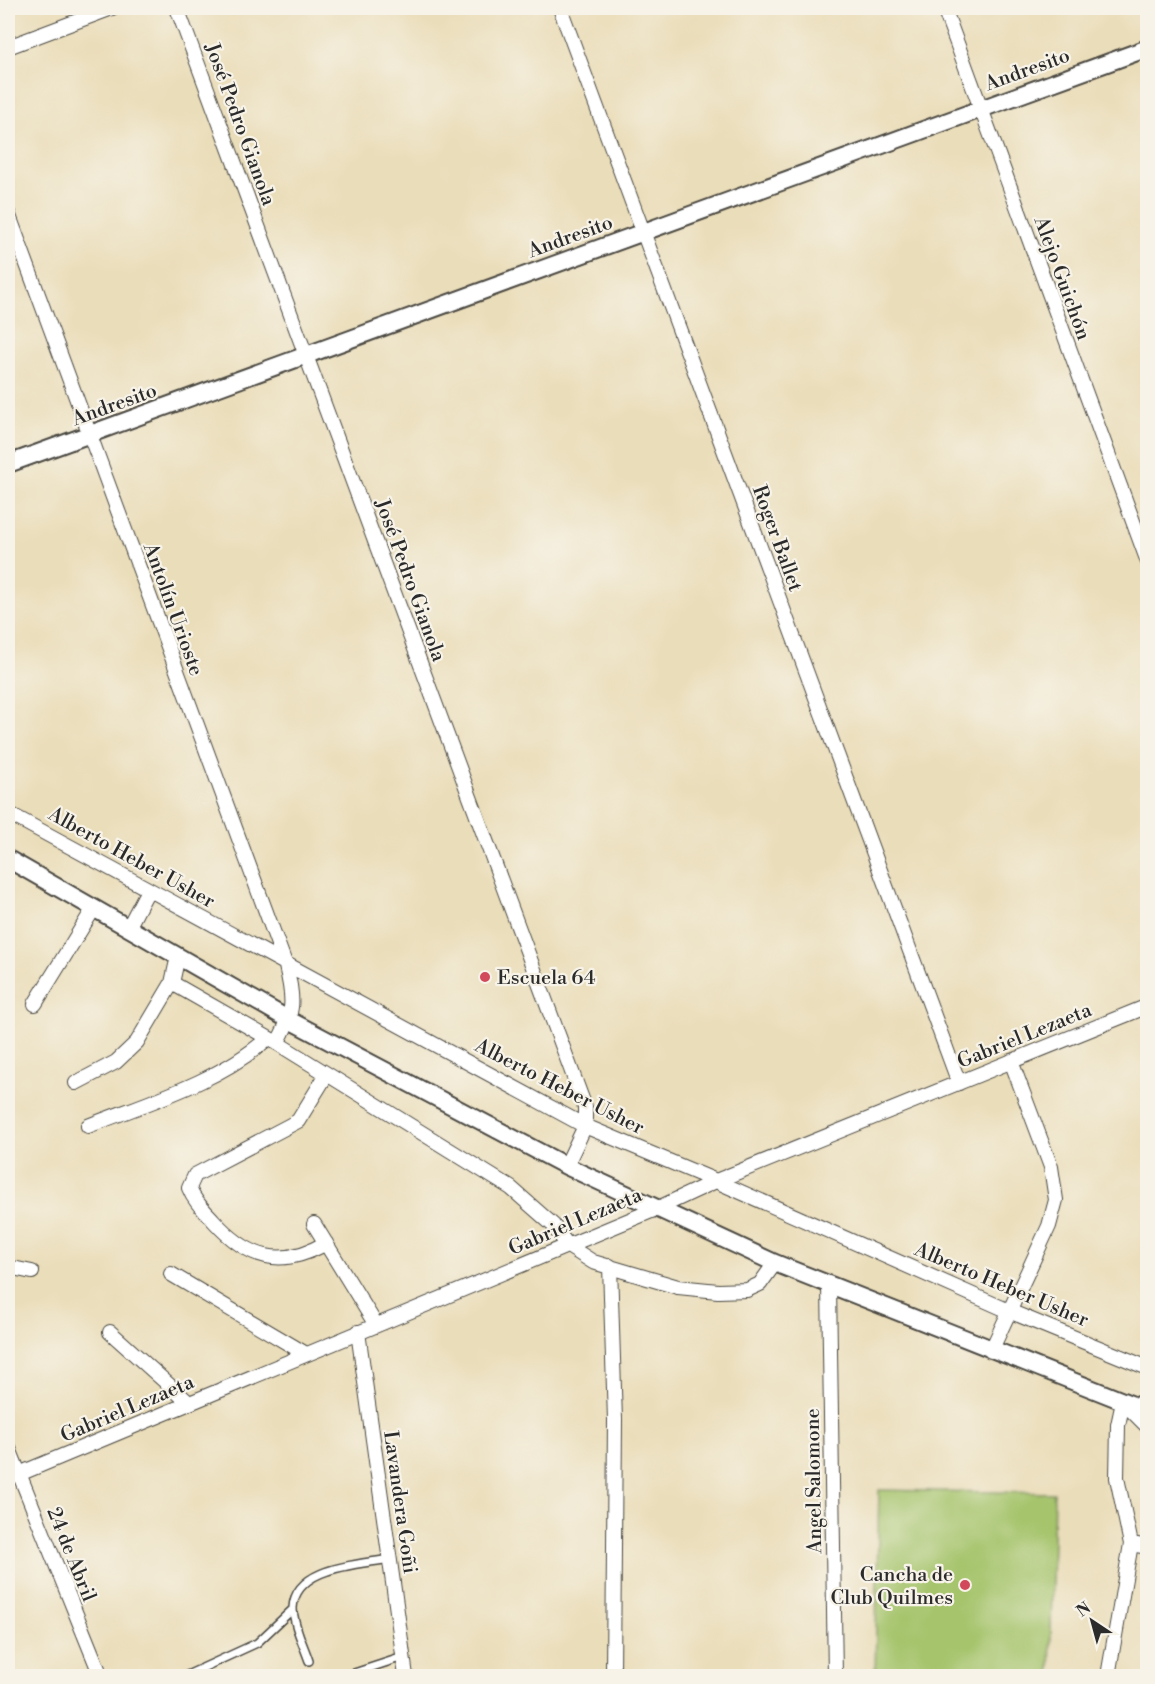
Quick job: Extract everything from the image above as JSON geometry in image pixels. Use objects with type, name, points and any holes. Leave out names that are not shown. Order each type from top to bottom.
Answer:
[{"type":"street","points":[[8,47],[112,8]]},
{"type":"street","name":"José Pedro Gianola","points":[[177,8],[573,1074],[585,1107],[585,1126]]},
{"type":"street","name":"Roger Ballet","points":[[560,8],[959,1083]]},
{"type":"street","name":"Alejo Guichón","points":[[944,8],[1148,562]]},
{"type":"street","name":"Andresito","points":[[8,464],[1148,48]]},
{"type":"street","name":"Antolín Urioste","points":[[8,213],[88,436],[286,966],[292,990],[291,1021]]},
{"type":"street","name":"Alberto Heber Usher","points":[[8,813],[286,966],[585,1126],[716,1181],[1009,1311],[1148,1368]]},
{"type":"street","points":[[8,859],[291,1021],[566,1166],[775,1263],[991,1351],[1148,1410]]},
{"type":"street","points":[[128,928],[148,890]]},
{"type":"street","points":[[35,1004],[94,908]]},
{"type":"street","points":[[76,1083],[116,1062],[137,1042],[172,983],[177,956]]},
{"type":"street","points":[[172,983],[327,1074],[511,1188],[553,1225],[568,1246],[593,1262],[678,1287],[718,1291],[747,1290],[760,1284],[775,1263]]},
{"type":"street","name":"Gabriel Lezaeta","points":[[19,1474],[568,1246],[716,1181],[1148,1006]]},
{"type":"street","points":[[88,1126],[181,1089],[246,1058],[272,1041],[291,1021]]},
{"type":"street","points":[[991,1351],[1049,1226],[1056,1200],[1051,1167],[1011,1061]]},
{"type":"street","points":[[326,1243],[294,1257],[275,1258],[256,1254],[243,1248],[221,1230],[193,1198],[189,1188],[195,1175],[298,1120],[327,1074]]},
{"type":"street","points":[[566,1166],[585,1126]]},
{"type":"street","points":[[314,1224],[376,1325]]},
{"type":"street","points":[[610,1266],[615,1420],[613,1677]]},
{"type":"street","points":[[8,1267],[32,1272]]},
{"type":"street","points":[[171,1274],[306,1354]]},
{"type":"street","name":"Angel Salomone","points":[[829,1285],[835,1677]]},
{"type":"street","points":[[110,1332],[189,1403]]},
{"type":"street","name":"Lavandera Goñi","points":[[358,1332],[406,1677]]},
{"type":"street","points":[[1123,1402],[1148,1427]]},
{"type":"street","points":[[1108,1677],[1131,1544],[1118,1478],[1118,1425],[1123,1402]]},
{"type":"street","name":"24 de Abril","points":[[8,1446],[101,1677]]},
{"type":"street","points":[[1131,1544],[1148,1547]]},
{"type":"lane","points":[[309,1661],[293,1609],[296,1594],[305,1582],[322,1573],[389,1559]]},
{"type":"lane","points":[[186,1677],[257,1643],[293,1609]]},
{"type":"lane","points":[[345,1677],[403,1657]]},
{"type":"green space","name":"Cancha de Club Quilmes","points":[[879,1490],[1054,1493],[1050,1676],[875,1676]]},
{"type":"place","name":"Escuela 64","points":[[485,977]]},
{"type":"place","name":"Cancha de Club Quilmes","points":[[965,1585]]}]
